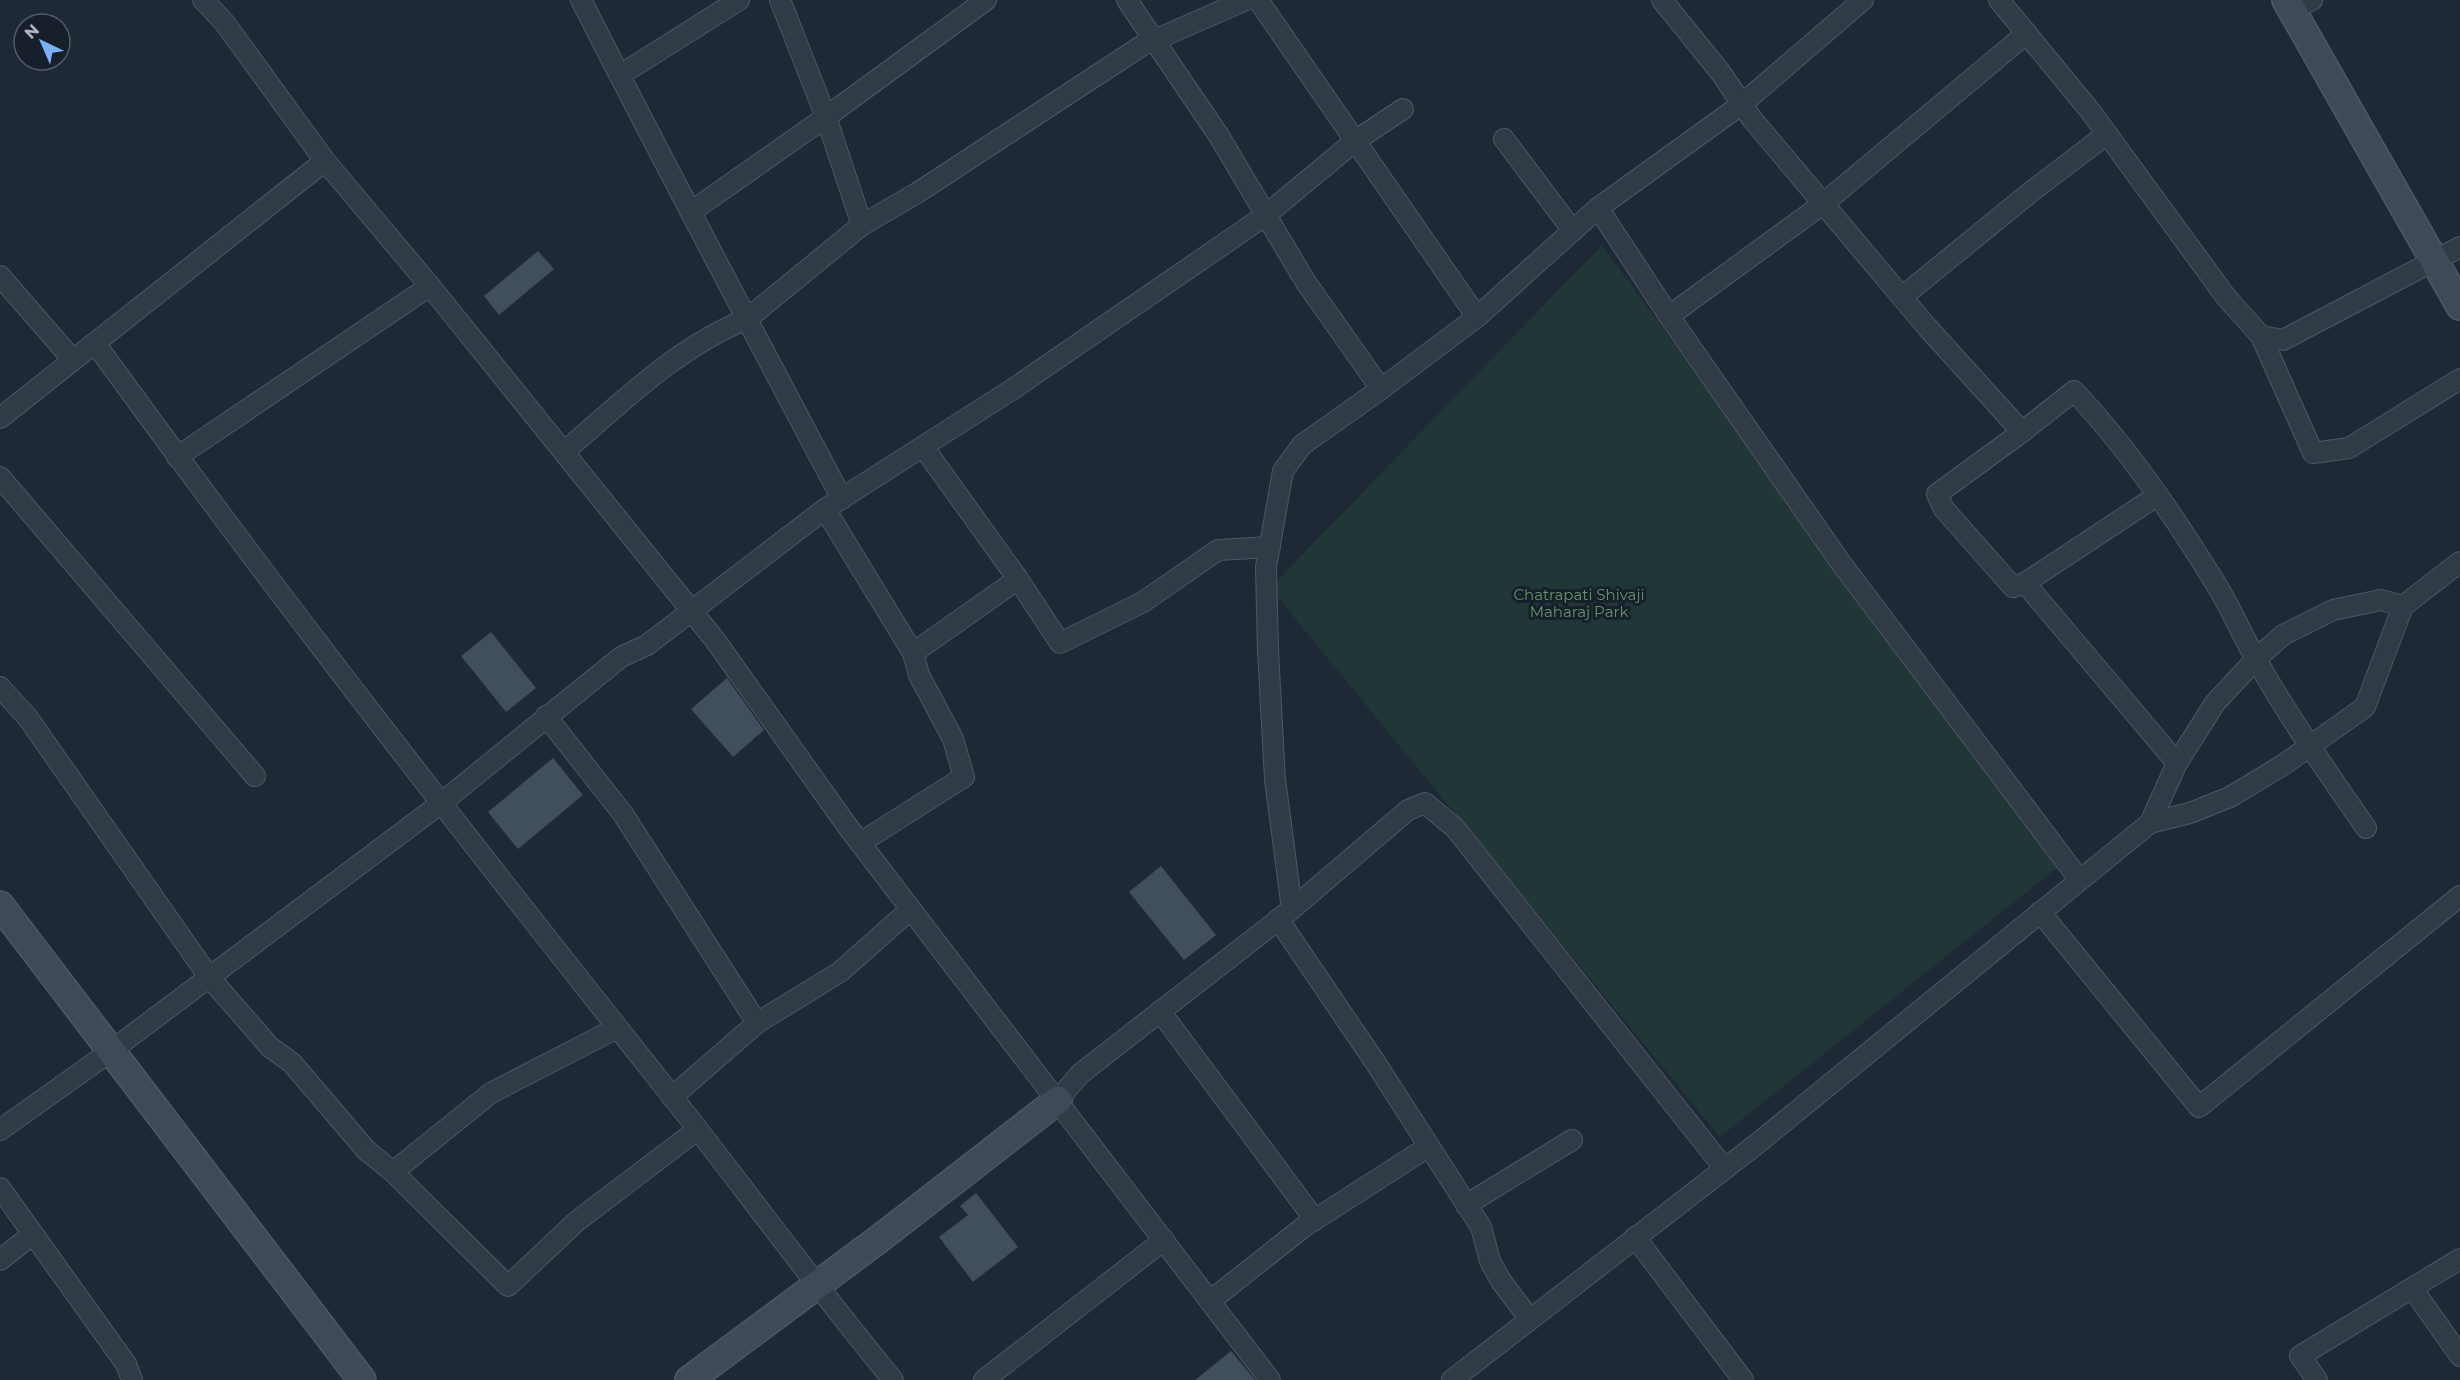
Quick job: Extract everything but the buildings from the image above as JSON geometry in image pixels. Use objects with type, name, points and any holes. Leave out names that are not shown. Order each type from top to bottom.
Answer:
[{"type":"street","points":[[203,0],[224,22],[325,161],[430,286],[693,611],[860,843],[1270,1380]]},
{"type":"street","points":[[217,0],[224,22]]},
{"type":"street","points":[[581,0],[747,319],[834,504],[913,653],[919,675],[953,739],[964,777],[860,843]]},
{"type":"street","points":[[620,75],[739,0]]},
{"type":"street","points":[[780,0],[826,117],[862,225]]},
{"type":"street","points":[[692,211],[986,0]]},
{"type":"street","points":[[1126,0],[1219,136],[1305,281],[1381,389]]},
{"type":"street","points":[[564,452],[665,366],[724,328],[747,319],[862,225],[917,193],[1154,40],[1246,0]]},
{"type":"street","points":[[1258,0],[1477,317]]},
{"type":"street","points":[[1529,1318],[1501,1281],[1490,1261],[1481,1227],[1428,1147],[1285,914],[1275,779],[1266,567],[1283,471],[1302,445],[1477,317],[1598,208],[1742,104],[1863,0]]},
{"type":"street","points":[[1999,0],[2107,135],[2226,297],[2260,336],[2313,453],[2349,448],[2460,379]]},
{"type":"street","points":[[2297,3],[2434,262],[2460,306]]},
{"type":"street","points":[[1673,4],[1742,104],[1902,297],[2022,432]]},
{"type":"street","points":[[1669,316],[1824,203],[2026,33]]},
{"type":"street","points":[[0,1130],[111,1051],[440,804],[621,657],[646,645],[834,504],[924,448],[1266,216],[1356,141],[1402,109]]},
{"type":"street","points":[[1902,297],[2032,191],[2107,135]]},
{"type":"street","points":[[1504,139],[1573,231]]},
{"type":"street","points":[[0,418],[325,161]]},
{"type":"street","points":[[1598,208],[1669,316],[1841,562],[2079,879]]},
{"type":"street","points":[[2260,336],[2283,340],[2460,247]]},
{"type":"street","points":[[0,276],[73,360]]},
{"type":"street","points":[[177,457],[430,286]]},
{"type":"street","points":[[94,343],[177,457],[440,804],[672,1097],[815,1286],[893,1380]]},
{"type":"street","points":[[2158,495],[2025,582],[2013,587],[1944,509],[1937,494],[2074,391],[2098,416],[2158,495],[2215,582],[2256,659],[2309,747],[2366,828]]},
{"type":"street","points":[[924,448],[1018,579],[1060,643],[1143,602],[1218,549],[1270,547]]},
{"type":"street","points":[[0,477],[255,776]]},
{"type":"street","points":[[1452,1380],[1529,1318],[1725,1169],[2079,879],[2150,824],[2190,813],[2230,797],[2309,747],[2365,707],[2403,606],[2460,562]]},
{"type":"street","points":[[913,653],[1018,579]]},
{"type":"street","points":[[2025,582],[2177,763]]},
{"type":"street","points":[[2150,824],[2177,763],[2215,703],[2256,659],[2283,635],[2333,610],[2382,600],[2403,606]]},
{"type":"street","points":[[0,687],[28,718],[209,977],[270,1047],[292,1063],[366,1150],[393,1172],[508,1286],[578,1221],[697,1130]]},
{"type":"street","points":[[546,716],[623,813],[757,1023]]},
{"type":"street","points":[[689,1380],[1058,1100],[1080,1074],[1285,914],[1408,810],[1425,803],[1455,828],[1725,1169]]},
{"type":"street","points":[[2040,912],[2199,1107],[2460,896]]},
{"type":"street","points":[[0,905],[362,1380]]},
{"type":"street","points":[[672,1097],[757,1023],[840,972],[911,909]]},
{"type":"street","points":[[1160,1011],[1315,1220]]},
{"type":"street","points":[[393,1172],[491,1093],[616,1028]]},
{"type":"street","points":[[1466,1205],[1572,1140]]},
{"type":"street","points":[[1210,1301],[1315,1220],[1428,1147]]},
{"type":"street","points":[[0,1188],[126,1364],[128,1379]]},
{"type":"street","points":[[0,1260],[33,1234]]},
{"type":"street","points":[[1635,1237],[1743,1380]]},
{"type":"street","points":[[984,1380],[1164,1240]]},
{"type":"street","points":[[2317,1380],[2300,1356],[2460,1259]]},
{"type":"street","points":[[2412,1288],[2460,1356]]},
{"type":"green space","name":"Chatrapati Shivaji Maharaj Park","points":[[1602,245],[2057,868],[1720,1137],[1270,588]]}]
